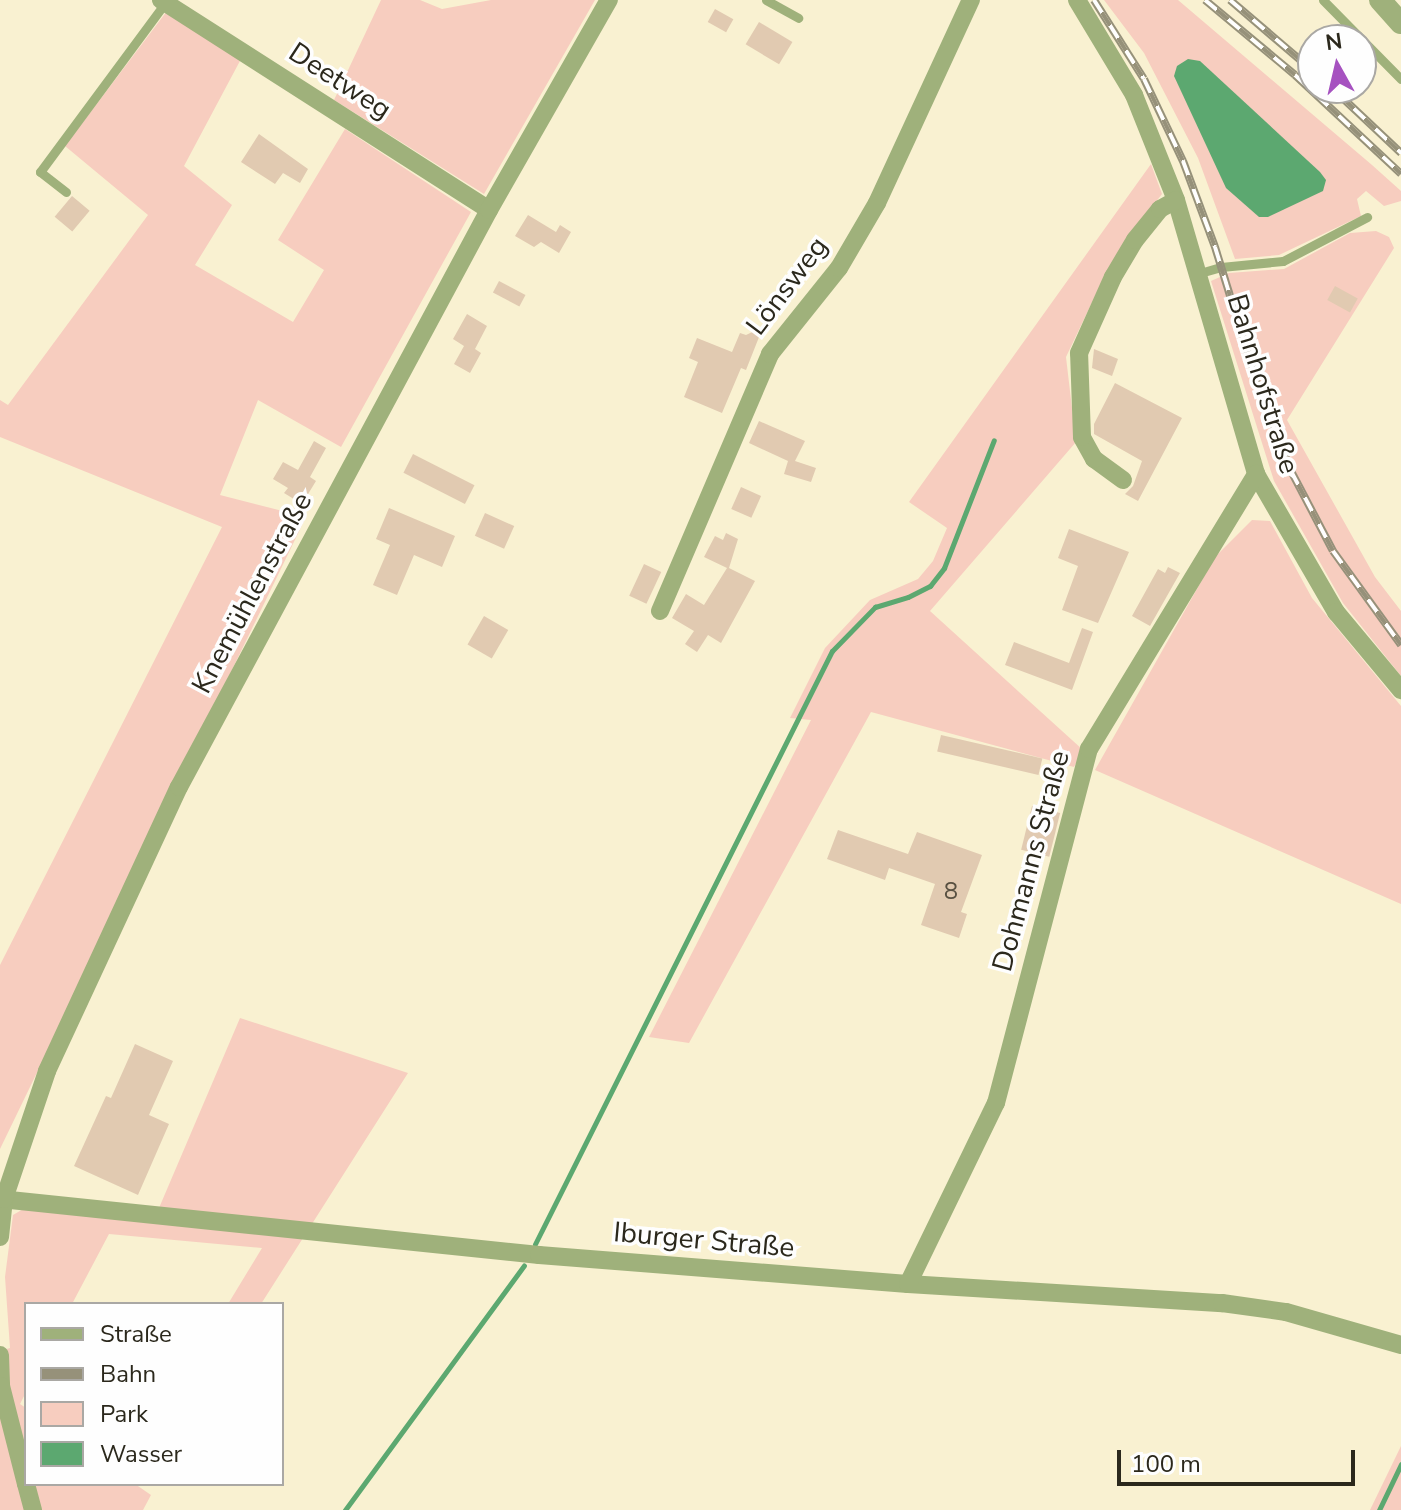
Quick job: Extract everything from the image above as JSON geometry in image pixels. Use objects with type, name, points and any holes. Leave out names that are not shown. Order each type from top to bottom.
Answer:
[{"type":"street","name":"Knemühlenstraße","points":[[0,1237],[2,1199],[47,1071],[179,787],[489,210],[609,0]]},
{"type":"street","name":"Lönsweg","points":[[660,611],[770,354],[839,268],[877,203],[971,0]]},
{"type":"street","name":"Bahnhofstraße","points":[[1077,0],[1134,95],[1176,200],[1200,273],[1256,474],[1336,612],[1401,690]]},
{"type":"street","points":[[1380,0],[1401,23]]},
{"type":"street","name":"Deetweg","points":[[163,1],[489,210]]},
{"type":"street","points":[[1123,480],[1094,459],[1082,437],[1079,353],[1113,277],[1135,240],[1160,209],[1176,200]]},
{"type":"street","name":"Dohmanns Straße","points":[[908,1284],[996,1103],[1089,749],[1256,474]]},
{"type":"street","name":"Iburger Straße","points":[[2,1199],[539,1255],[908,1284],[1222,1303],[1286,1312],[1401,1345]]},
{"type":"street","points":[[0,1355],[1,1386],[24,1476]]},
{"type":"street","points":[[27,1486],[33,1510]]},
{"type":"lane","points":[[766,0],[798,18]]},
{"type":"lane","points":[[1323,0],[1401,79]]},
{"type":"lane","points":[[66,192],[40,172],[163,1]]},
{"type":"lane","points":[[1200,273],[1221,267],[1283,261],[1367,217]]},
{"type":"green space","points":[[381,0],[420,0],[442,9],[491,0],[595,0],[484,194],[334,100]]},
{"type":"green space","points":[[1104,0],[1178,0],[1401,191],[1401,201],[1384,206],[1366,191],[1357,199],[1361,216],[1279,255],[1235,259],[1198,158],[1144,53]]},
{"type":"green space","points":[[167,11],[241,59],[184,166],[232,205],[195,265],[293,322],[324,270],[278,240],[345,129],[471,212],[341,447],[258,400],[220,495],[306,517],[0,1149],[0,965],[222,527],[0,437],[0,400],[8,405],[148,215],[65,146]]},
{"type":"green space","points":[[1151,164],[1162,194],[1105,275],[1066,357],[1076,442],[930,611],[1083,750],[1074,767],[871,712],[689,1043],[649,1037],[811,720],[790,718],[825,648],[870,600],[918,579],[933,561],[947,528],[909,502]]},
{"type":"green space","points":[[1376,231],[1389,237],[1394,248],[1287,420],[1375,577],[1401,611],[1401,676],[1343,603],[1274,481],[1211,281],[1229,273],[1284,269],[1350,233]]},
{"type":"green space","points":[[1252,520],[1270,521],[1312,598],[1401,706],[1401,904],[1095,770],[1215,557]]},
{"type":"green space","points":[[240,1018],[408,1073],[262,1302],[229,1302],[262,1248],[109,1234],[73,1302],[24,1302],[24,1396],[20,1404],[24,1407],[24,1486],[138,1486],[151,1495],[143,1510],[0,1510],[0,1351],[10,1348],[5,1277],[13,1215],[42,1198],[159,1208]]},
{"type":"green space","points":[[1401,1446],[1401,1510],[1370,1510]]},
{"type":"water","points":[[1188,59],[1200,61],[1320,172],[1326,180],[1323,191],[1268,217],[1259,217],[1226,188],[1174,76],[1177,66]]},
{"type":"building","points":[[715,9],[733,19],[726,32],[708,22]]},
{"type":"building","points":[[759,22],[792,42],[779,64],[746,44]]},
{"type":"building","points":[[259,134],[308,169],[300,183],[283,173],[275,184],[241,162]]},
{"type":"building","points":[[72,196],[90,211],[72,231],[55,217]]},
{"type":"building","points":[[528,215],[556,232],[560,225],[571,232],[559,253],[541,242],[534,247],[515,236]]},
{"type":"building","points":[[499,281],[525,295],[519,307],[493,292]]},
{"type":"building","points":[[1335,286],[1358,299],[1350,313],[1327,300]]},
{"type":"building","points":[[467,314],[487,326],[475,349],[481,353],[470,373],[454,364],[464,346],[453,339]]},
{"type":"building","points":[[763,327],[746,370],[741,368],[722,413],[684,397],[698,362],[689,358],[697,338],[732,352],[740,333],[746,335]]},
{"type":"building","points":[[1094,349],[1118,359],[1112,376],[1092,368]]},
{"type":"building","points":[[1115,383],[1182,418],[1138,501],[1125,494],[1133,486],[1142,461],[1094,434],[1094,424]]},
{"type":"building","points":[[759,421],[805,441],[795,461],[816,468],[811,482],[784,474],[788,461],[749,443]]},
{"type":"building","points":[[314,441],[326,448],[310,477],[316,481],[302,504],[284,493],[288,488],[273,479],[283,462],[298,470]]},
{"type":"building","points":[[413,454],[474,485],[465,504],[403,473]]},
{"type":"building","points":[[741,487],[761,496],[751,518],[731,509]]},
{"type":"building","points":[[389,508],[455,536],[442,567],[414,555],[397,595],[373,585],[390,545],[376,539]]},
{"type":"building","points":[[485,513],[514,526],[504,549],[475,536]]},
{"type":"building","points":[[1069,529],[1129,552],[1098,623],[1062,610],[1078,566],[1058,558]]},
{"type":"building","points":[[726,533],[738,539],[729,568],[755,581],[721,643],[708,635],[697,652],[685,644],[694,631],[672,618],[686,594],[704,605],[727,568],[704,557],[715,536],[723,540]]},
{"type":"building","points":[[644,564],[661,572],[646,604],[629,596]]},
{"type":"building","points":[[1168,567],[1180,573],[1150,626],[1132,616],[1158,569],[1165,573]]},
{"type":"building","points":[[484,616],[508,630],[492,659],[468,645]]},
{"type":"building","points":[[1082,628],[1093,632],[1072,690],[1005,665],[1014,642],[1069,663]]},
{"type":"building","points":[[941,735],[1042,758],[1039,775],[937,752]]},
{"type":"building","points":[[1032,806],[1060,813],[1049,857],[1021,850]]},
{"type":"building","points":[[838,830],[908,854],[917,832],[982,855],[961,912],[967,914],[959,938],[921,925],[935,884],[889,868],[885,880],[827,859]]},
{"type":"building","points":[[135,1044],[173,1061],[149,1115],[169,1124],[138,1195],[74,1166],[106,1096],[111,1098]]},
{"type":"waterway","points":[[535,1244],[832,651],[875,607],[908,597],[930,586],[944,568],[994,440]]},
{"type":"waterway","points":[[345,1510],[524,1265]]},
{"type":"waterway","points":[[1379,1510],[1401,1464]]},
{"type":"railway","points":[[1094,0],[1144,79],[1183,161],[1215,247],[1258,387],[1291,471],[1333,551],[1401,645]]},
{"type":"railway","points":[[1205,0],[1295,75],[1401,174]]},
{"type":"railway","points":[[1230,0],[1297,57]]},
{"type":"railway","points":[[1349,104],[1401,153]]}]
